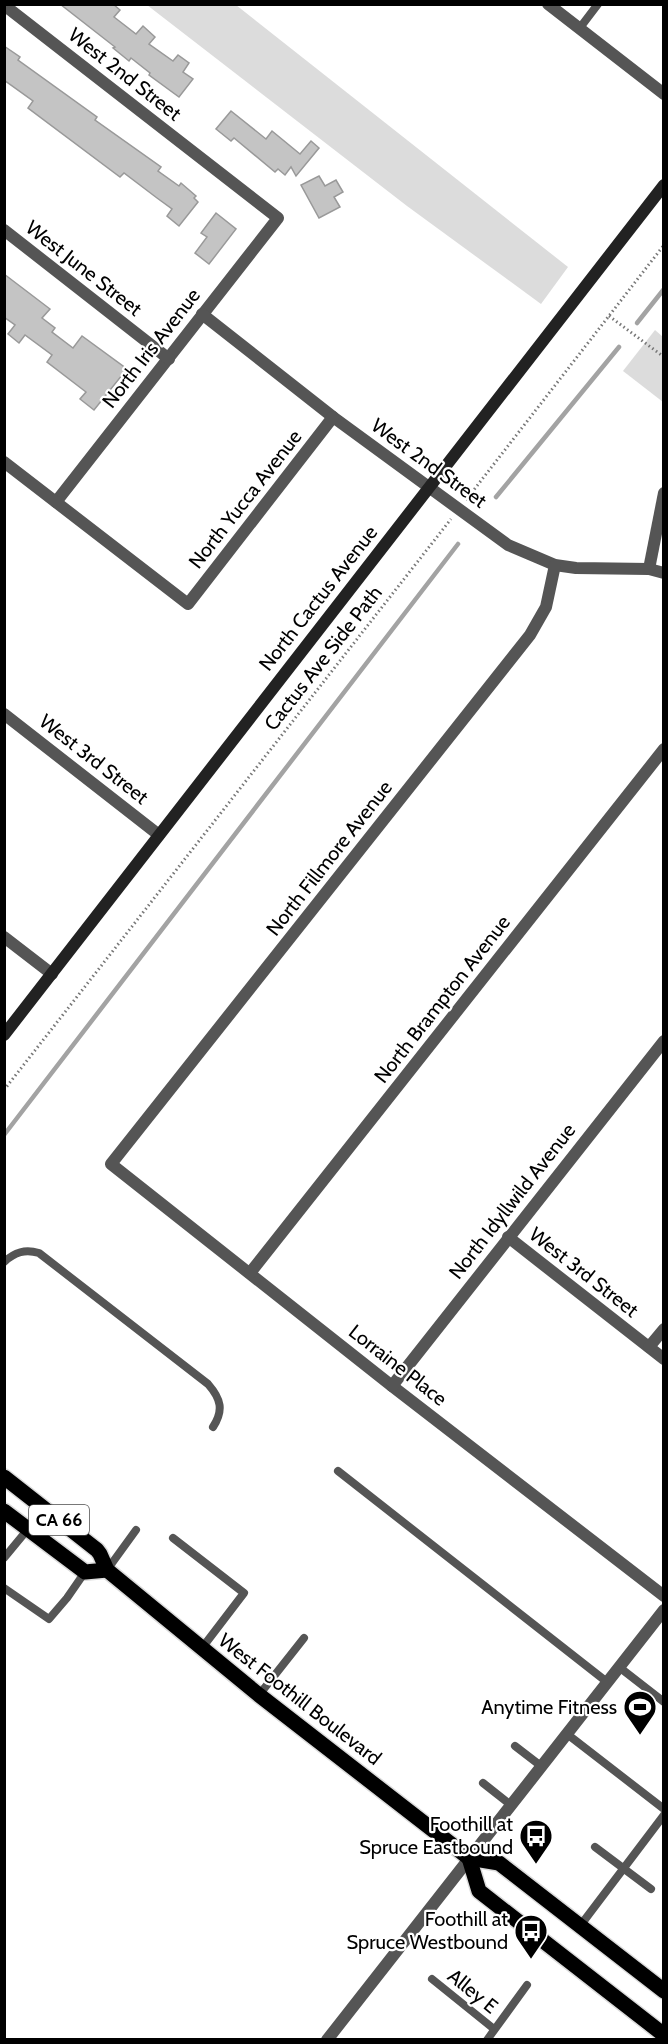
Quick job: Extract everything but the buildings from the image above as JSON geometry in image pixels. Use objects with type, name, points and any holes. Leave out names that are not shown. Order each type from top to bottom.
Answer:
[{"type":"main road","name":"North Cactus Avenue","points":[[4,1035],[663,185]]},
{"type":"main road","name":"West Foothill Boulevard","points":[[4,1477],[97,1551],[103,1558],[107,1570],[259,1695],[469,1858],[499,1863],[663,1991]]},
{"type":"main road","name":"CA 66","points":[[4,1511],[85,1572]]},
{"type":"main road","points":[[85,1572],[107,1570]]},
{"type":"main road","points":[[469,1858],[479,1891],[663,2035]]},
{"type":"street","points":[[548,4],[663,94]]},
{"type":"street","name":"West 2nd Street","points":[[4,5],[278,218]]},
{"type":"street","name":"North Iris Avenue","points":[[56,502],[278,218]]},
{"type":"street","name":"West June Street","points":[[4,230],[169,359]]},
{"type":"street","name":"West 2nd Street","points":[[202,314],[333,417],[508,545],[555,565],[576,568],[649,570],[663,573]]},
{"type":"street","name":"North Yucca Avenue","points":[[56,502],[188,604],[333,417]]},
{"type":"street","points":[[4,462],[56,502]]},
{"type":"street","points":[[649,570],[663,493]]},
{"type":"street","name":"North Fillmore Avenue","points":[[111,1164],[530,635],[546,607],[555,565]]},
{"type":"street","name":"West 3rd Street","points":[[4,714],[159,835]]},
{"type":"street","name":"North Brampton Avenue","points":[[250,1273],[663,749]]},
{"type":"street","points":[[4,937],[52,974]]},
{"type":"street","name":"North Idyllwild Avenue","points":[[392,1386],[663,1041]]},
{"type":"street","name":"Lorraine Place","points":[[111,1164],[663,1596]]},
{"type":"street","name":"West 3rd Street","points":[[508,1237],[663,1359]]},
{"type":"street","points":[[649,1347],[663,1329]]},
{"type":"street","points":[[327,2040],[663,1610]]},
{"type":"lane","points":[[579,29],[598,4]]},
{"type":"lane","points":[[4,1262],[21,1251],[29,1250],[39,1253],[208,1384],[214,1392],[220,1411],[219,1418],[213,1427]]},
{"type":"lane","points":[[338,1471],[608,1682]]},
{"type":"lane","points":[[4,1558],[28,1529]]},
{"type":"lane","points":[[107,1570],[136,1530]]},
{"type":"lane","points":[[173,1538],[244,1593],[202,1648]]},
{"type":"lane","points":[[4,1588],[49,1619],[85,1572]]},
{"type":"lane","points":[[259,1695],[304,1638]]},
{"type":"lane","points":[[619,1667],[663,1702]]},
{"type":"lane","points":[[567,1734],[663,1809]]},
{"type":"lane","points":[[514,1746],[541,1766]]},
{"type":"lane","points":[[483,1783],[511,1805]]},
{"type":"lane","points":[[580,1926],[663,1815]]},
{"type":"lane","points":[[595,1847],[651,1888]]},
{"type":"lane","name":"Alley E","points":[[432,1979],[494,2029]]},
{"type":"lane","points":[[487,2040],[527,1986]]},
{"type":"path","name":"Cactus Ave Side Path","points":[[4,1089],[663,245]]},
{"type":"path","points":[[609,316],[663,357]]},
{"type":"shaded area","points":[[147,5],[236,5],[568,267],[541,304],[407,206]]},
{"type":"shaded area","points":[[655,330],[663,337],[663,402],[623,371]]},
{"type":"waterway","points":[[637,323],[664,289]]},
{"type":"waterway","points":[[496,497],[619,347]]},
{"type":"waterway","points":[[4,1135],[458,544]]},
{"type":"place","name":"Anytime Fitness","points":[[640,1736]]},
{"type":"place","name":"Foothill at Spruce Eastbound","points":[[536,1865]]},
{"type":"place","name":"Foothill at Spruce Westbound","points":[[531,1960]]}]
